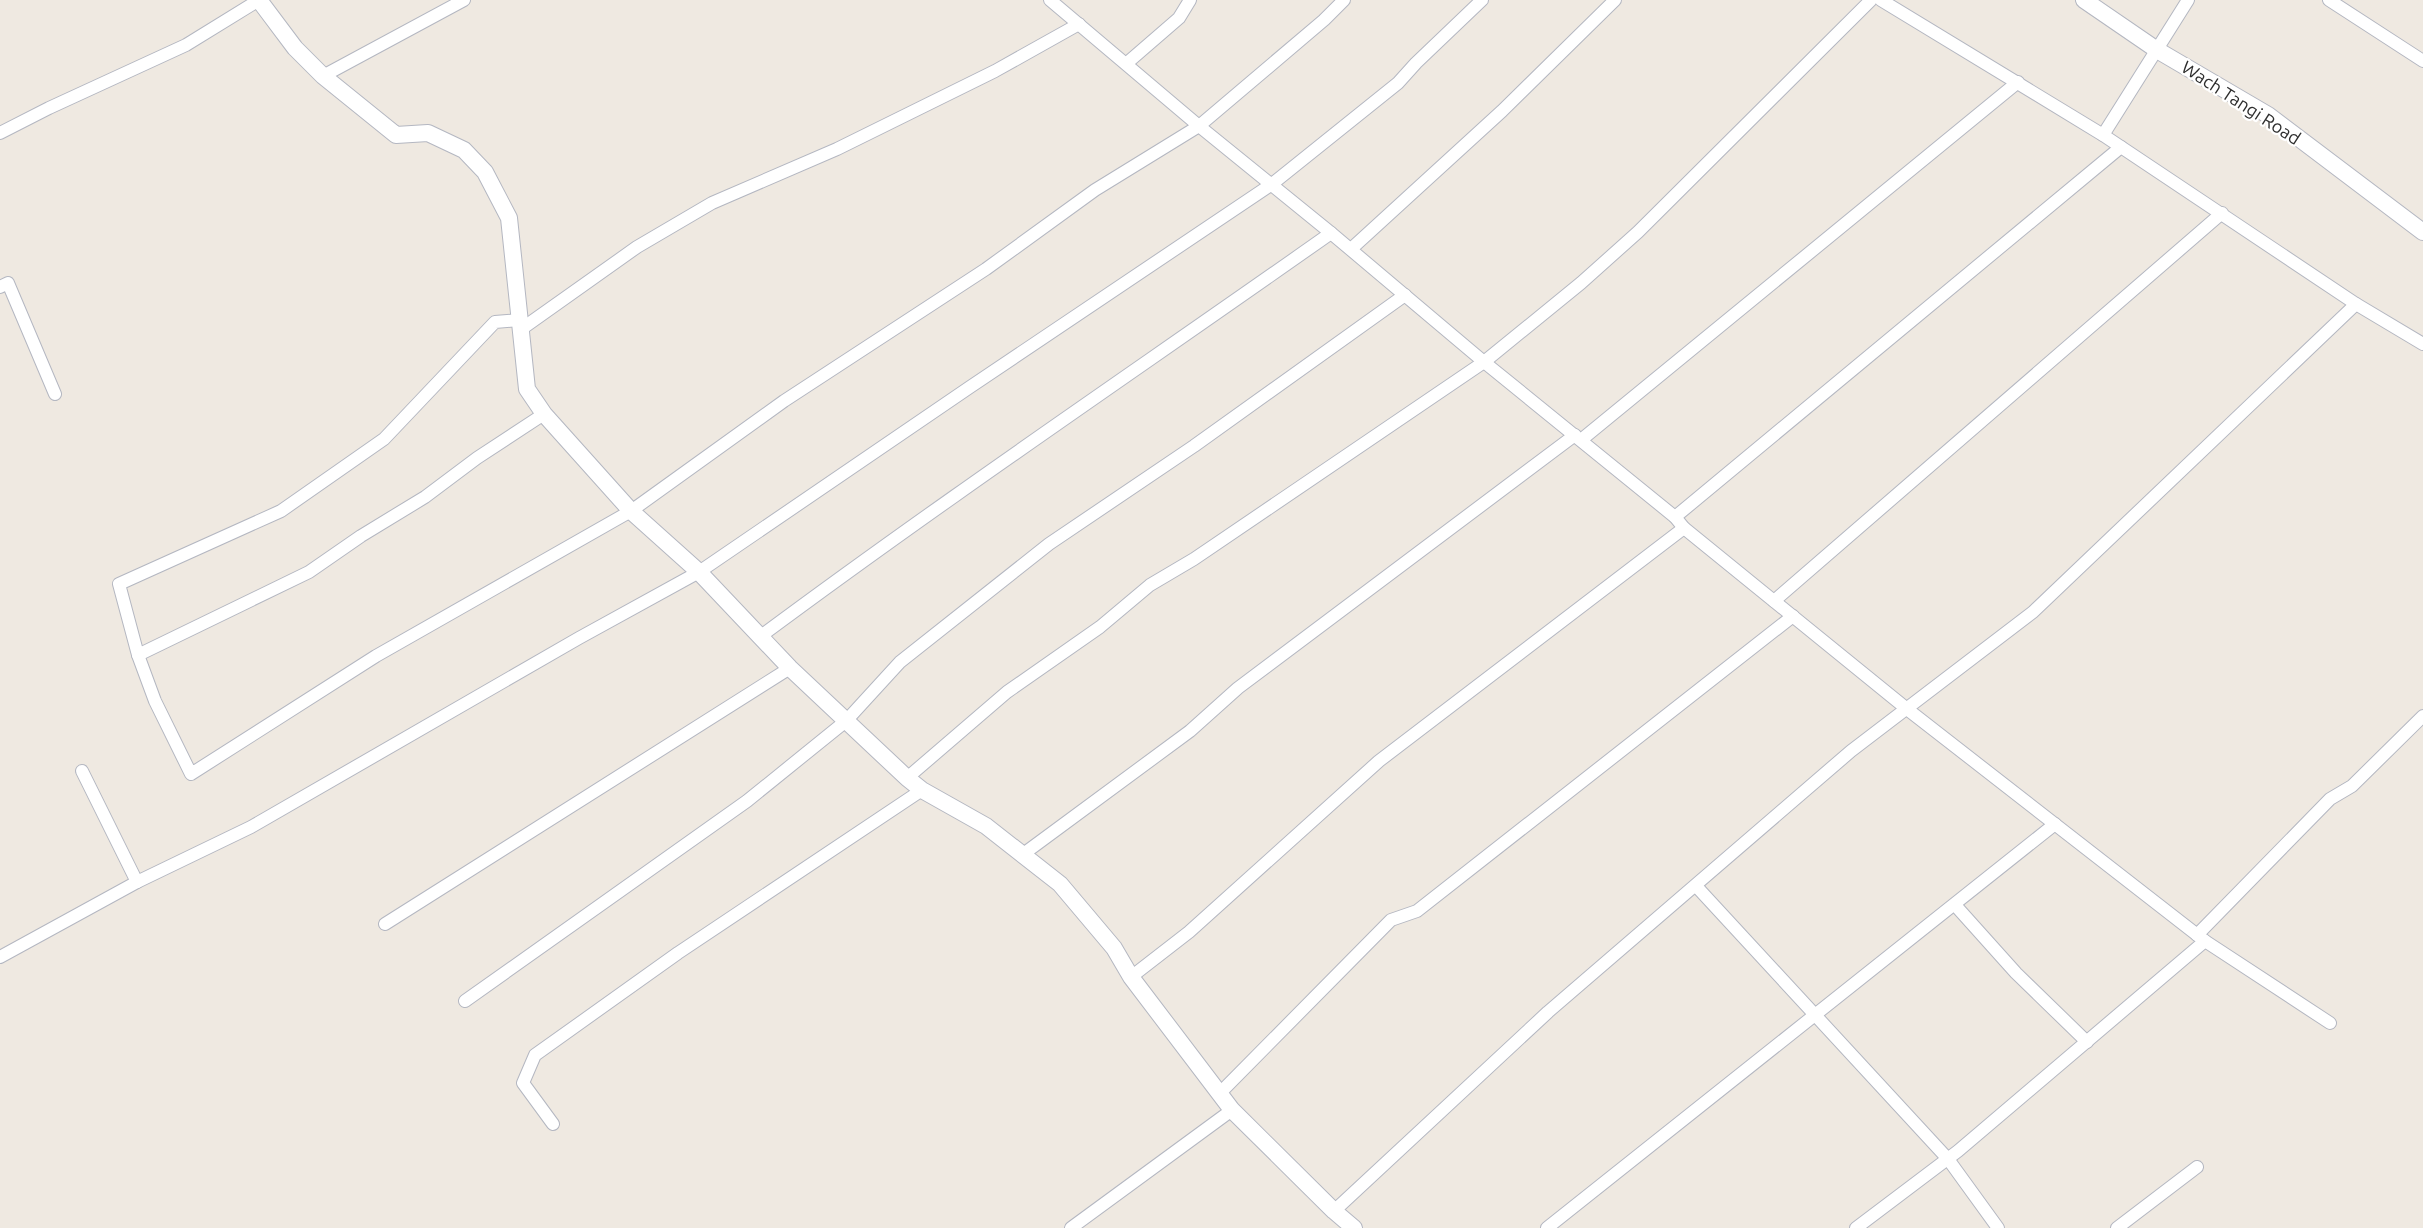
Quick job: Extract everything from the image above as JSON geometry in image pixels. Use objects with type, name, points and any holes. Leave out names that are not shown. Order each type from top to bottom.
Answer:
[{"type":"street","points":[[0,133],[186,45],[259,0],[295,48],[322,76],[396,135],[428,134],[464,150],[485,172],[509,218],[527,389],[544,414],[631,511],[699,572],[790,668],[907,778],[922,790],[986,826],[1060,884],[1114,948],[1131,977],[1232,1110],[1354,1228]]},
{"type":"street","points":[[322,76],[464,0]]},
{"type":"street","points":[[1050,0],[1199,126],[1352,249],[1484,362],[1675,517],[1684,528],[1906,709],[2201,938],[2330,1023]]},
{"type":"street","points":[[1127,63],[1179,18],[1190,0]]},
{"type":"street","points":[[1079,24],[995,71],[848,143],[712,203],[637,247],[520,325],[495,322],[384,440],[281,511],[119,584],[138,655],[155,700],[191,774],[376,656],[631,511],[784,401],[986,269],[1095,190],[1199,126],[1324,20],[1344,0]]},
{"type":"street","points":[[0,957],[136,882],[251,827],[558,650],[699,572],[1272,184],[1398,83],[1482,0]]},
{"type":"street","points":[[1352,249],[1502,111],[1615,0]]},
{"type":"street","points":[[907,778],[1007,692],[1100,627],[1150,585],[1194,559],[1484,362],[1581,284],[1638,232],[1871,0]]},
{"type":"street","points":[[1881,0],[2103,135],[2356,304],[2423,344]]},
{"type":"street","name":"Wach Tangi Road","points":[[2084,0],[2157,50],[2268,115],[2423,232]]},
{"type":"street","points":[[2103,135],[2188,0]]},
{"type":"street","points":[[2329,0],[2423,61]]},
{"type":"street","points":[[1022,855],[1190,731],[1238,688],[1578,437],[2018,82]]},
{"type":"street","points":[[1675,517],[2121,147]]},
{"type":"street","points":[[1774,601],[2222,213]]},
{"type":"street","points":[[761,636],[987,471],[1083,408],[1331,232]]},
{"type":"street","points":[[0,286],[8,283],[55,394]]},
{"type":"street","points":[[465,1001],[747,801],[846,721],[900,662],[1049,544],[1194,446],[1405,295]]},
{"type":"street","points":[[1334,1211],[1548,1012],[1851,751],[2033,612],[2356,304]]},
{"type":"street","points":[[138,655],[309,572],[361,536],[425,497],[477,458],[544,414]]},
{"type":"street","points":[[1131,977],[1189,932],[1379,761],[1684,528]]},
{"type":"street","points":[[1220,1093],[1391,920],[1417,911],[1793,616]]},
{"type":"street","points":[[385,924],[790,668]]},
{"type":"street","points":[[1856,1228],[1948,1159],[2087,1042],[2201,938],[2330,799],[2352,786],[2423,716]]},
{"type":"street","points":[[82,771],[136,882]]},
{"type":"street","points":[[553,1124],[523,1083],[535,1055],[678,953],[922,790]]},
{"type":"street","points":[[1546,1228],[2055,824]]},
{"type":"street","points":[[1696,886],[1948,1159],[1998,1228]]},
{"type":"street","points":[[1955,905],[2016,973],[2087,1042]]},
{"type":"street","points":[[1071,1228],[1232,1110]]},
{"type":"street","points":[[2117,1228],[2197,1167]]}]
